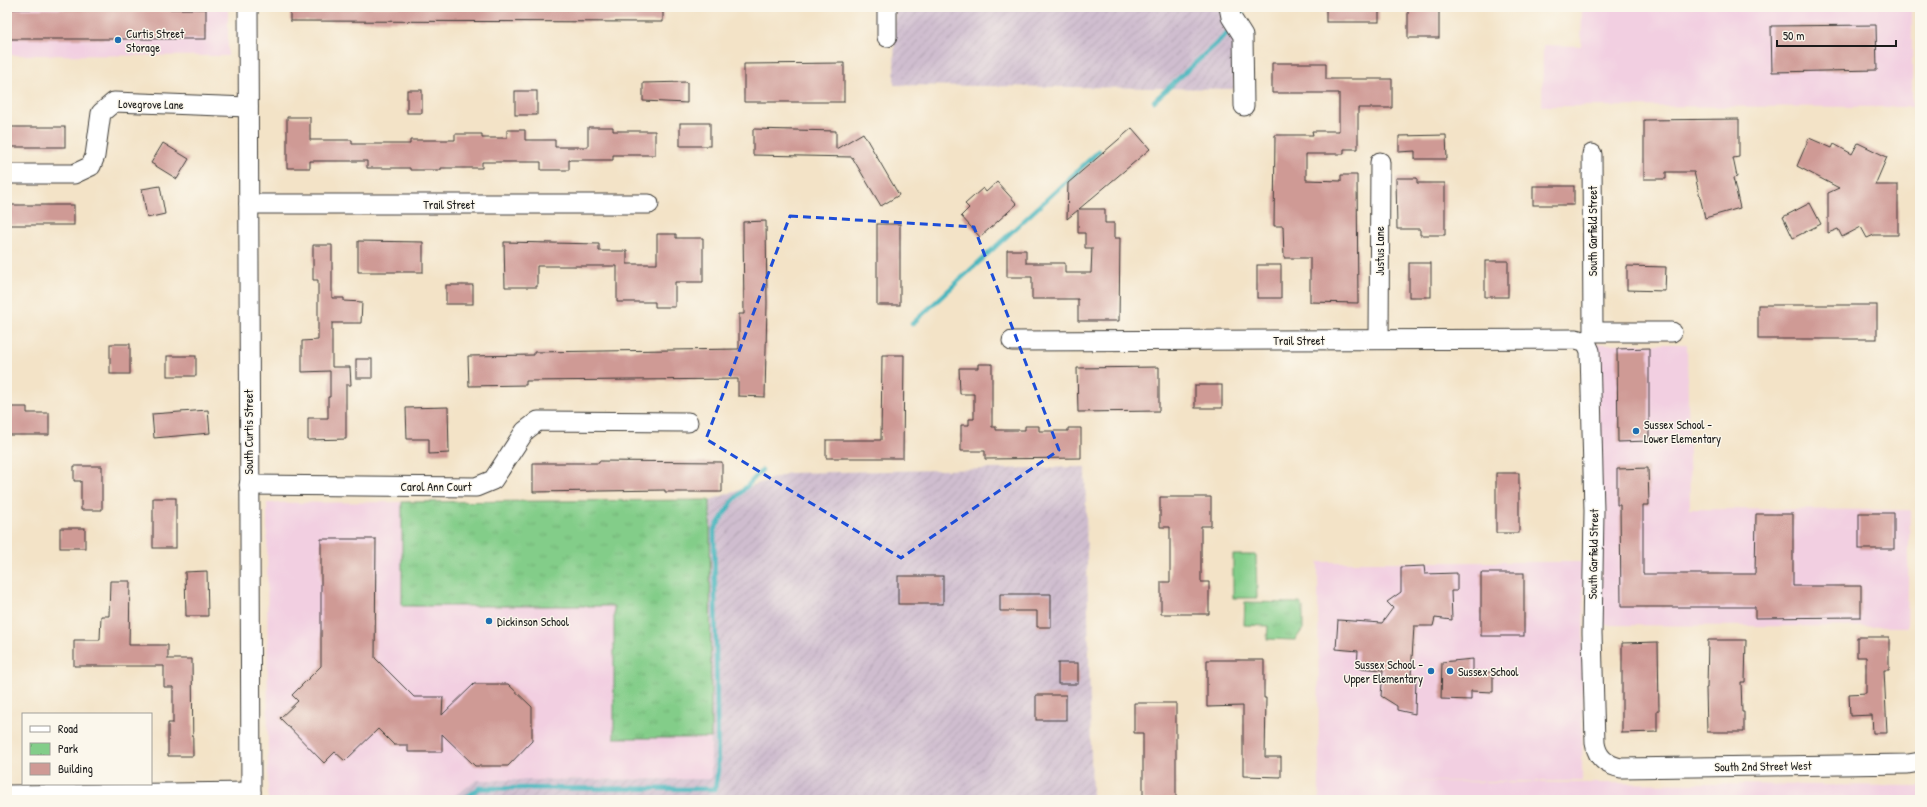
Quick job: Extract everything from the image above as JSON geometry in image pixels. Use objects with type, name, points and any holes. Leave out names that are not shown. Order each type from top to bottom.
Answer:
[{"type":"street","name":"South Curtis Street","points":[[248,7],[251,796]]},
{"type":"street","points":[[886,7],[887,37]]},
{"type":"street","points":[[1229,7],[1231,17],[1243,36],[1244,106]]},
{"type":"street","name":"Lovegrove Lane","points":[[7,174],[74,174],[91,166],[96,156],[101,113],[114,102],[248,107]]},
{"type":"street","name":"South Garfield Street","points":[[1592,154],[1590,337],[1594,511],[1592,633],[1595,743],[1598,752],[1606,763]]},
{"type":"street","name":"Justus Lane","points":[[1379,339],[1380,162]]},
{"type":"street","name":"Trail Street","points":[[249,204],[649,204]]},
{"type":"street","name":"Trail Street","points":[[1012,341],[1379,339],[1576,340],[1590,337],[1672,332]]},
{"type":"street","name":"Carol Ann Court","points":[[249,485],[476,487],[492,480],[525,431],[538,421],[688,422]]},
{"type":"street","name":"South 2nd Street West","points":[[1606,763],[1621,768],[1908,764],[1920,762]]},
{"type":"street","points":[[7,795],[251,796]]},
{"type":"highlighted area","points":[[790,216],[974,227],[1059,450],[901,558],[706,439]]},
{"type":"shaded area","name":"Curtis Street Storage","points":[[7,7],[228,7],[228,56],[7,55]]},
{"type":"shaded area","points":[[895,7],[1235,7],[1234,89],[894,85]]},
{"type":"shaded area","points":[[1582,7],[1912,7],[1912,107],[1542,106],[1543,45],[1581,46]]},
{"type":"shaded area","points":[[1597,344],[1687,344],[1690,509],[1910,510],[1907,627],[1602,625]]},
{"type":"shaded area","points":[[1085,467],[1092,800],[448,800],[477,780],[711,779],[710,500],[789,473]]},
{"type":"shaded area","name":"Dickinson School","points":[[710,500],[711,779],[477,780],[448,800],[268,800],[267,503]]},
{"type":"shaded area","name":"Sussex School","points":[[1318,562],[1584,562],[1582,781],[1377,781],[1920,786],[1920,800],[1319,800]]},
{"type":"green space","points":[[710,500],[711,738],[614,738],[614,606],[402,606],[402,502]]},
{"type":"green space","points":[[1233,555],[1256,555],[1257,598],[1233,598]]},
{"type":"green space","points":[[1245,602],[1300,603],[1303,607],[1303,629],[1295,640],[1267,639],[1268,626],[1244,625]]},
{"type":"building","points":[[290,7],[663,7],[663,22],[290,21]]},
{"type":"building","points":[[1326,7],[1379,7],[1379,22],[1326,22]]},
{"type":"building","points":[[1408,7],[1439,7],[1439,38],[1408,38]]},
{"type":"building","points":[[7,9],[206,9],[206,39],[7,39]]},
{"type":"building","points":[[1876,25],[1877,70],[1772,72],[1771,26]]},
{"type":"building","points":[[844,63],[844,102],[744,102],[744,64]]},
{"type":"building","points":[[1272,63],[1326,63],[1326,79],[1392,79],[1392,108],[1358,108],[1358,149],[1344,149],[1344,154],[1306,154],[1306,180],[1341,181],[1341,175],[1357,175],[1358,303],[1310,302],[1310,258],[1284,258],[1283,226],[1274,226],[1275,135],[1313,135],[1312,131],[1339,131],[1339,93],[1272,93]]},
{"type":"building","points":[[687,82],[687,103],[643,101],[643,83]]},
{"type":"building","points":[[407,90],[422,90],[422,113],[407,113]]},
{"type":"building","points":[[515,91],[537,91],[537,115],[515,115]]},
{"type":"building","points":[[287,117],[310,117],[310,140],[352,140],[352,144],[410,144],[410,140],[455,140],[455,134],[482,134],[482,138],[507,138],[507,130],[525,130],[525,140],[555,140],[555,147],[588,147],[588,127],[613,127],[613,131],[655,131],[655,155],[613,155],[613,160],[569,160],[569,170],[541,170],[541,162],[482,162],[482,168],[410,170],[410,168],[367,168],[367,161],[310,161],[310,168],[287,168]]},
{"type":"building","points":[[1739,119],[1739,157],[1733,158],[1737,177],[1733,178],[1740,208],[1705,218],[1694,172],[1666,172],[1666,179],[1644,179],[1644,120]]},
{"type":"building","points":[[680,123],[710,123],[710,146],[680,146]]},
{"type":"building","points":[[7,127],[65,127],[65,147],[7,147]]},
{"type":"building","points":[[1132,128],[1150,149],[1079,209],[1105,209],[1105,223],[1114,223],[1114,238],[1120,238],[1119,321],[1078,321],[1078,299],[1032,299],[1032,277],[1007,277],[1007,250],[1026,250],[1026,263],[1065,263],[1065,273],[1091,273],[1092,248],[1085,248],[1085,233],[1078,233],[1078,210],[1067,219],[1068,183]]},
{"type":"building","points":[[753,129],[836,131],[836,149],[863,133],[899,195],[881,206],[852,157],[753,155]]},
{"type":"building","points":[[1446,135],[1447,159],[1415,159],[1415,151],[1399,152],[1399,136]]},
{"type":"building","points":[[1809,138],[1832,148],[1834,144],[1852,154],[1858,143],[1887,157],[1875,185],[1898,185],[1898,235],[1874,235],[1867,238],[1861,227],[1842,237],[1838,229],[1828,233],[1828,193],[1839,188],[1797,166]]},
{"type":"building","points":[[163,143],[189,159],[177,179],[151,163]]},
{"type":"building","points":[[1396,178],[1417,178],[1417,183],[1445,183],[1445,235],[1420,235],[1420,229],[1397,229]]},
{"type":"building","points":[[997,182],[1017,204],[980,237],[961,216],[969,208],[965,204],[983,188],[986,192]]},
{"type":"building","points":[[160,186],[165,214],[147,218],[142,189]]},
{"type":"building","points":[[1533,186],[1574,186],[1574,205],[1533,205]]},
{"type":"building","points":[[1810,203],[1821,224],[1793,238],[1783,217]]},
{"type":"building","points":[[8,205],[74,205],[74,225],[8,225]]},
{"type":"building","points":[[766,221],[767,303],[765,397],[738,396],[738,379],[526,381],[526,385],[469,386],[468,356],[534,355],[534,352],[739,349],[739,314],[744,314],[743,222]]},
{"type":"building","points":[[877,224],[900,224],[900,305],[877,305]]},
{"type":"building","points":[[657,234],[676,234],[676,238],[703,238],[703,282],[675,282],[675,307],[655,307],[655,302],[617,302],[617,266],[537,266],[537,287],[505,287],[504,242],[599,244],[599,251],[627,251],[627,264],[657,264]]},
{"type":"building","points":[[358,241],[423,242],[423,272],[358,272]]},
{"type":"building","points":[[313,245],[332,245],[332,298],[344,298],[344,301],[362,302],[361,323],[332,323],[332,367],[350,367],[351,385],[346,385],[346,439],[308,440],[308,418],[328,418],[328,397],[330,397],[330,371],[302,372],[302,341],[318,340],[318,280],[313,280]]},
{"type":"building","points":[[1485,261],[1508,261],[1508,297],[1485,297]]},
{"type":"building","points":[[1409,263],[1431,263],[1431,297],[1409,297]]},
{"type":"building","points":[[1257,265],[1281,265],[1281,298],[1257,298]]},
{"type":"building","points":[[1627,266],[1666,267],[1665,291],[1627,290]]},
{"type":"building","points":[[446,285],[473,285],[473,304],[446,304]]},
{"type":"building","points":[[1758,305],[1877,305],[1877,339],[1758,339]]},
{"type":"building","points":[[110,344],[130,344],[130,374],[110,374]]},
{"type":"building","points":[[1649,348],[1649,441],[1618,442],[1617,349]]},
{"type":"building","points":[[882,355],[904,355],[903,458],[826,458],[826,440],[881,440]]},
{"type":"building","points":[[167,356],[196,356],[196,376],[167,376]]},
{"type":"building","points":[[356,359],[372,359],[372,378],[356,378]]},
{"type":"building","points":[[978,364],[992,364],[992,427],[996,427],[996,430],[1025,430],[1025,426],[1039,426],[1039,431],[1068,431],[1068,428],[1081,428],[1081,458],[985,459],[985,451],[961,451],[961,425],[969,425],[969,419],[974,419],[974,394],[960,394],[959,368],[978,368]]},
{"type":"building","points":[[1159,367],[1159,411],[1078,412],[1077,368]]},
{"type":"building","points":[[1195,385],[1222,385],[1222,408],[1195,408]]},
{"type":"building","points":[[7,407],[27,407],[27,413],[49,413],[49,435],[7,435]]},
{"type":"building","points":[[448,407],[449,453],[429,454],[429,439],[407,439],[406,408]]},
{"type":"building","points":[[208,410],[210,433],[154,438],[152,414]]},
{"type":"building","points":[[599,461],[722,462],[722,492],[665,492],[665,490],[533,492],[533,463],[599,463]]},
{"type":"building","points":[[74,466],[102,466],[102,510],[81,510],[81,481],[74,481]]},
{"type":"building","points":[[1648,468],[1649,505],[1643,505],[1643,574],[1755,574],[1756,514],[1793,514],[1793,586],[1861,586],[1861,617],[1755,618],[1755,607],[1621,607],[1620,505],[1617,505],[1617,469]]},
{"type":"building","points":[[1496,473],[1519,473],[1519,533],[1496,533]]},
{"type":"building","points":[[1160,497],[1211,497],[1211,526],[1201,526],[1201,582],[1209,582],[1209,614],[1161,614],[1161,582],[1170,582],[1170,527],[1160,527]]},
{"type":"building","points":[[153,498],[176,498],[176,548],[153,548]]},
{"type":"building","points":[[1859,513],[1894,513],[1894,549],[1859,549]]},
{"type":"building","points":[[60,528],[85,528],[85,548],[60,548]]},
{"type":"building","points":[[321,539],[376,539],[375,658],[414,697],[443,697],[442,715],[474,684],[508,684],[532,707],[532,741],[508,766],[475,766],[442,734],[442,752],[408,752],[408,745],[394,745],[378,729],[345,761],[335,752],[324,763],[280,718],[298,701],[292,695],[321,666]]},
{"type":"building","points":[[1424,566],[1425,574],[1457,573],[1457,591],[1451,591],[1452,620],[1435,618],[1433,626],[1414,626],[1411,675],[1416,677],[1415,714],[1397,710],[1397,706],[1381,696],[1383,670],[1357,668],[1358,651],[1336,649],[1338,620],[1382,623],[1393,608],[1387,602],[1401,592],[1401,567]]},
{"type":"building","points":[[207,571],[208,616],[186,616],[185,572]]},
{"type":"building","points":[[1481,573],[1524,573],[1524,636],[1481,636]]},
{"type":"building","points":[[898,576],[943,576],[943,604],[898,604]]},
{"type":"building","points":[[110,581],[130,581],[129,645],[168,645],[168,659],[192,659],[193,756],[168,756],[168,723],[173,723],[173,687],[164,687],[164,666],[74,666],[74,640],[100,640],[101,616],[109,616]]},
{"type":"building","points":[[1000,594],[1051,594],[1051,627],[1037,627],[1037,611],[1000,611]]},
{"type":"building","points":[[1857,637],[1889,637],[1889,670],[1884,670],[1887,733],[1873,733],[1872,715],[1850,716],[1849,694],[1866,693],[1866,657],[1857,657]]},
{"type":"building","points":[[1708,640],[1746,640],[1745,682],[1741,682],[1744,732],[1707,732],[1706,688]]},
{"type":"building","points":[[1658,642],[1659,711],[1657,711],[1657,732],[1622,733],[1622,643]]},
{"type":"building","points":[[1473,659],[1473,671],[1493,672],[1493,692],[1471,691],[1471,700],[1441,699],[1442,662]]},
{"type":"building","points":[[1207,660],[1264,660],[1264,698],[1266,698],[1265,757],[1281,757],[1281,777],[1243,776],[1243,706],[1207,707]]},
{"type":"building","points":[[1058,663],[1078,663],[1078,684],[1058,684]]},
{"type":"building","points":[[1036,695],[1066,695],[1066,720],[1036,720]]},
{"type":"building","points":[[1134,703],[1176,703],[1176,800],[1143,800],[1143,733],[1134,733]]},
{"type":"waterway","points":[[1241,16],[1244,7]]},
{"type":"waterway","points":[[1154,101],[1229,32]]},
{"type":"waterway","points":[[912,324],[1099,151]]},
{"type":"waterway","points":[[463,800],[479,788],[715,789],[718,770],[714,530],[732,502],[762,470]]},
{"type":"place","name":"Curtis Street Storage","points":[[118,40]]},
{"type":"place","name":"Sussex School - Lower Elementary","points":[[1636,431]]},
{"type":"place","name":"Dickinson School","points":[[489,621]]},
{"type":"place","name":"Sussex School - Upper Elementary","points":[[1431,671]]},
{"type":"place","name":"Sussex School","points":[[1450,671]]}]
